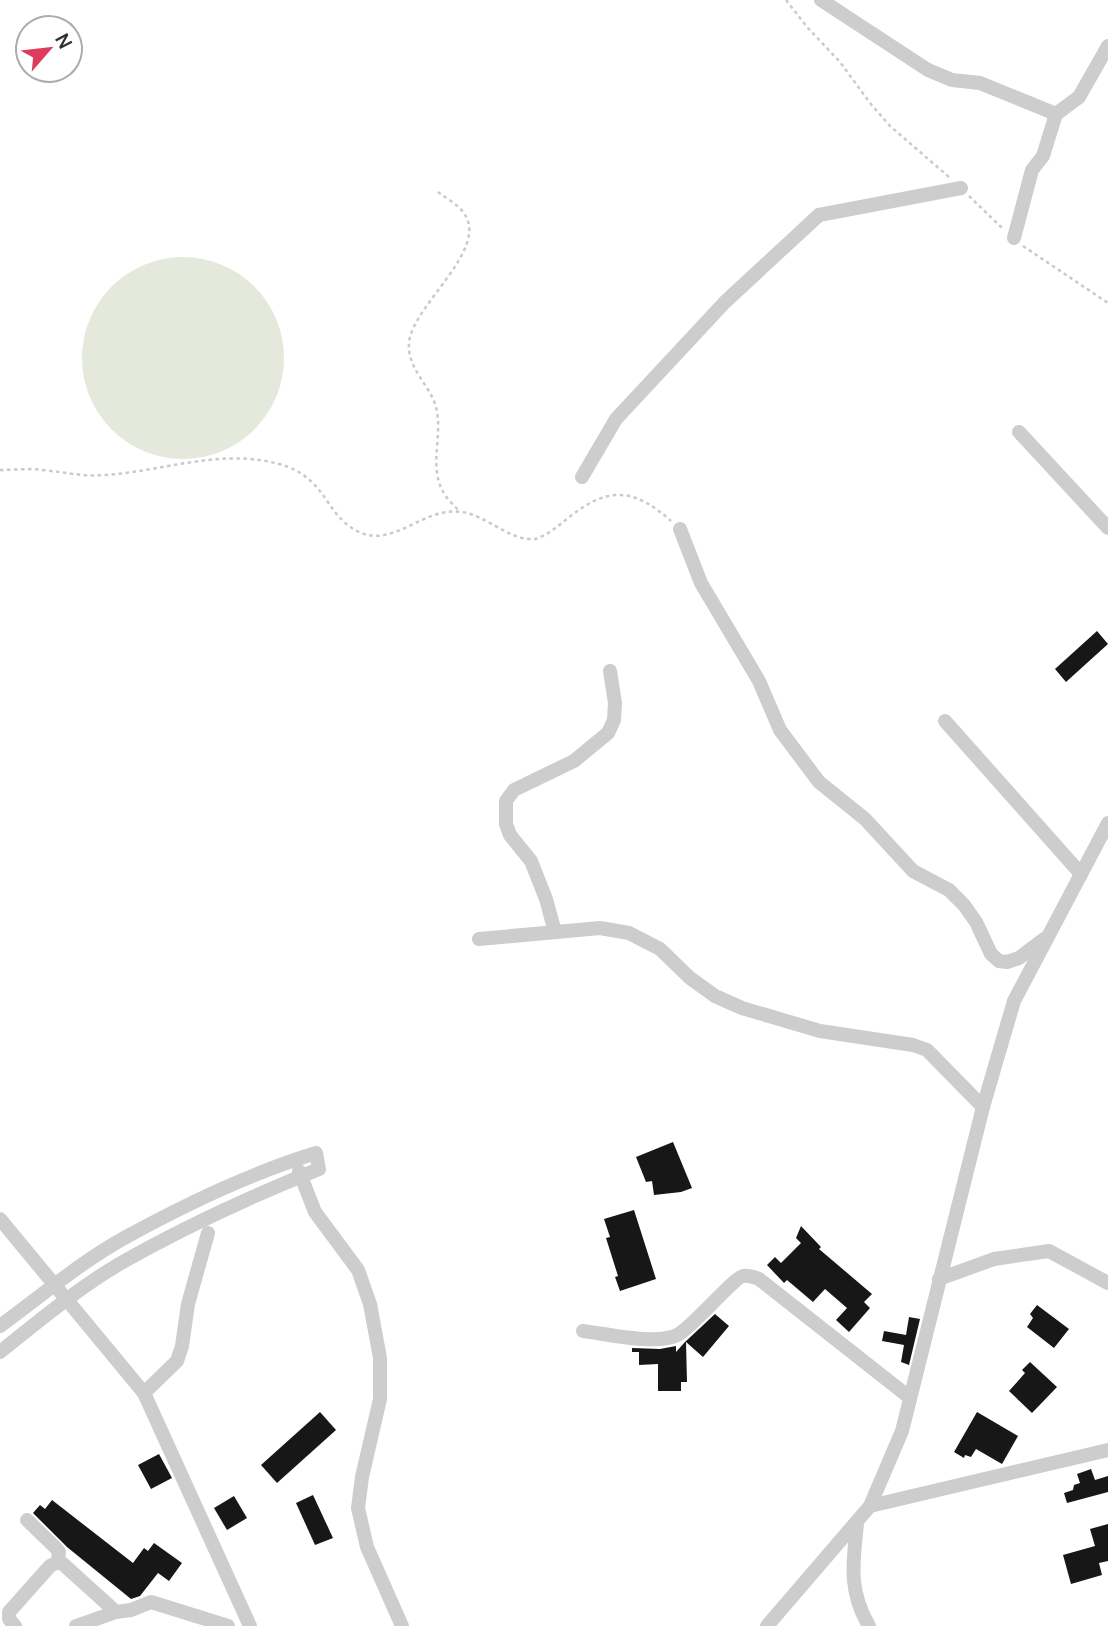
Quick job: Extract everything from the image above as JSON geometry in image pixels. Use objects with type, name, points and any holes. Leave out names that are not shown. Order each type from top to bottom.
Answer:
[{"type":"street","points":[[821,0],[928,70],[952,80],[980,83],[1056,114]]},
{"type":"street","points":[[1014,238],[1032,170],[1042,156],[1056,114],[1079,97],[1108,46]]},
{"type":"street","points":[[582,477],[616,419],[725,302],[819,215],[961,188]]},
{"type":"street","points":[[1019,432],[1108,528]]},
{"type":"street","points":[[680,529],[701,583],[759,681],[780,730],[819,782],[865,819],[913,871],[949,890],[976,922],[991,954],[999,961],[1007,962],[1019,958],[1049,935]]},
{"type":"street","points":[[555,932],[546,898],[531,861],[510,835],[506,824],[506,801],[514,790],[574,761],[608,733],[614,720],[615,703],[610,671]]},
{"type":"street","points":[[946,721],[1081,874]]},
{"type":"street","points":[[767,1626],[870,1506],[902,1432],[983,1108],[1014,1001],[1108,823]]},
{"type":"street","points":[[479,939],[600,928],[629,933],[660,949],[690,978],[715,996],[741,1008],[820,1031],[921,1047],[934,1055],[983,1108]]},
{"type":"street","points":[[0,1326],[125,1237],[238,1182],[316,1153],[319,1169],[199,1222],[119,1264],[68,1299],[0,1352]]},
{"type":"street","points":[[295,1159],[315,1212],[358,1270],[370,1304],[380,1358],[380,1399],[362,1477],[358,1508],[367,1547],[402,1626]]},
{"type":"street","points":[[0,1219],[144,1393],[250,1626]]},
{"type":"street","points":[[144,1393],[177,1361],[188,1304],[208,1233]]},
{"type":"street","points":[[939,1279],[994,1259],[1049,1251],[1108,1283]]},
{"type":"street","points":[[583,1331],[654,1339],[677,1336],[737,1278],[751,1276],[759,1279],[909,1396]]},
{"type":"street","points":[[870,1506],[1108,1450]]},
{"type":"street","points":[[15,1626],[5,1607],[50,1566],[58,1562],[60,1557],[57,1548],[27,1520]]},
{"type":"street","points":[[857,1524],[852,1577],[856,1598],[868,1626]]},
{"type":"street","points":[[58,1562],[116,1612]]},
{"type":"street","points":[[76,1626],[151,1602],[228,1626]]},
{"type":"path","points":[[786,0],[840,62],[890,126],[1014,238],[1108,303]]},
{"type":"path","points":[[438,192],[463,211],[470,236],[463,254],[414,327],[408,344],[412,362],[438,412],[436,461],[439,479],[445,495],[460,512]]},
{"type":"path","points":[[0,470],[41,469],[81,476],[107,475],[243,457],[280,464],[305,474],[354,530],[379,538],[438,513],[460,512],[481,517],[524,540],[535,539],[596,500],[627,494],[649,503],[680,529]]},
{"type":"shaded area","points":[[183,257],[222,265],[255,286],[276,319],[284,358],[276,397],[255,430],[222,451],[183,459],[144,451],[111,430],[90,397],[82,358],[90,319],[111,286],[144,265]]},
{"type":"building","points":[[1097,631],[1108,644],[1066,682],[1055,669]]},
{"type":"building","points":[[673,1142],[692,1188],[654,1195],[652,1181],[646,1182],[636,1157]]},
{"type":"building","points":[[634,1210],[656,1279],[620,1291],[606,1238],[610,1237],[604,1219]]},
{"type":"building","points":[[801,1226],[821,1247],[819,1249],[872,1294],[864,1302],[870,1308],[849,1332],[836,1320],[847,1308],[825,1289],[813,1302],[787,1280],[784,1283],[767,1265],[775,1257],[781,1263],[801,1243],[796,1238]]},
{"type":"building","points":[[1037,1305],[1069,1329],[1054,1348],[1027,1327],[1033,1318],[1030,1314]]},
{"type":"building","points":[[715,1314],[729,1326],[703,1357],[686,1342],[687,1382],[681,1382],[681,1391],[658,1391],[658,1364],[639,1365],[639,1352],[632,1352],[632,1348],[660,1349],[676,1346],[676,1352],[685,1342]]},
{"type":"building","points":[[909,1317],[920,1319],[909,1365],[901,1362],[904,1345],[882,1341],[884,1331],[906,1335]]},
{"type":"building","points":[[1030,1362],[1057,1387],[1032,1413],[1009,1391],[1025,1373],[1022,1370]]},
{"type":"building","points":[[320,1412],[336,1430],[277,1483],[261,1465]]},
{"type":"building","points":[[977,1412],[1018,1436],[1002,1464],[976,1449],[971,1457],[965,1455],[964,1458],[954,1452]]},
{"type":"building","points":[[159,1454],[172,1478],[151,1489],[138,1465]]},
{"type":"building","points":[[1091,1469],[1095,1480],[1108,1476],[1108,1492],[1067,1503],[1064,1493],[1073,1490],[1074,1485],[1080,1483],[1077,1474]]},
{"type":"building","points":[[313,1495],[333,1538],[315,1545],[296,1503]]},
{"type":"building","points":[[234,1496],[247,1518],[227,1530],[214,1508]]},
{"type":"building","points":[[52,1500],[133,1563],[144,1548],[148,1551],[154,1543],[182,1563],[169,1581],[158,1573],[140,1596],[131,1599],[67,1547],[33,1513],[40,1505],[45,1509]]},
{"type":"building","points":[[1108,1524],[1108,1561],[1099,1563],[1102,1575],[1071,1584],[1063,1555],[1095,1546],[1090,1529]]}]
